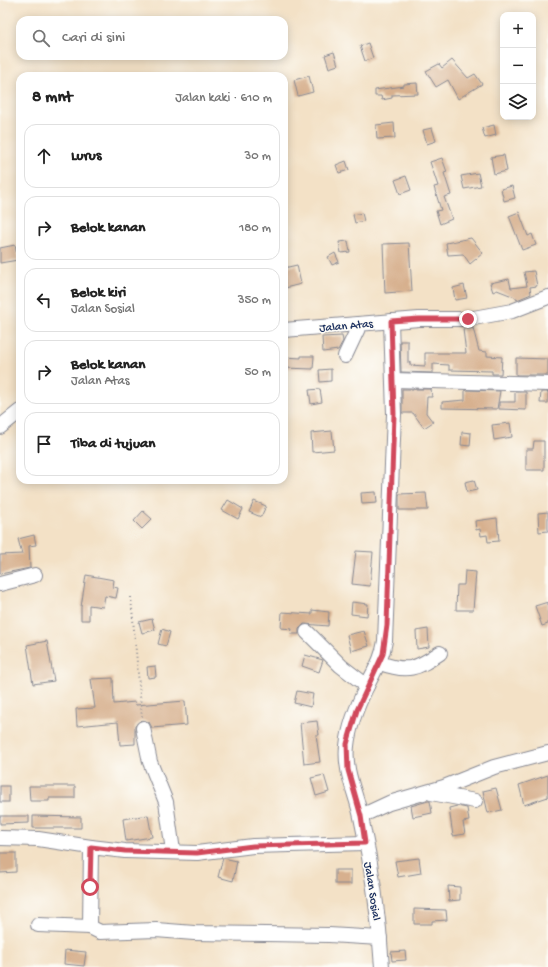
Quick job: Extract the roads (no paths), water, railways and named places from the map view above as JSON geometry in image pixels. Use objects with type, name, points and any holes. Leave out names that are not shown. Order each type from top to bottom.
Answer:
[{"type":"street","name":"Jalan Atas","points":[[288,330],[419,319],[468,319],[486,317],[512,311],[548,297]]},
{"type":"street","name":"Jalan Sosial","points":[[382,967],[380,938],[361,816],[348,770],[346,756],[347,744],[357,710],[383,654],[387,625],[393,380],[391,321]]},
{"type":"street","points":[[345,356],[360,324]]},
{"type":"street","points":[[393,380],[548,384]]},
{"type":"street","points":[[0,427],[16,414]]},
{"type":"street","points":[[0,584],[35,575]]},
{"type":"street","points":[[307,632],[341,666],[367,686]]},
{"type":"street","points":[[380,663],[399,669],[411,669],[422,665],[440,653]]},
{"type":"street","points":[[143,728],[150,762],[166,802],[173,851]]},
{"type":"street","points":[[361,816],[389,803],[429,792],[494,767],[548,754]]},
{"type":"street","points":[[429,792],[475,801]]},
{"type":"street","points":[[0,838],[38,839],[125,851],[173,851],[197,853],[253,846],[365,843]]},
{"type":"street","points":[[90,927],[91,847]]},
{"type":"street","points":[[38,925],[90,927],[100,932],[156,930],[214,934],[274,934],[380,938]]}]
